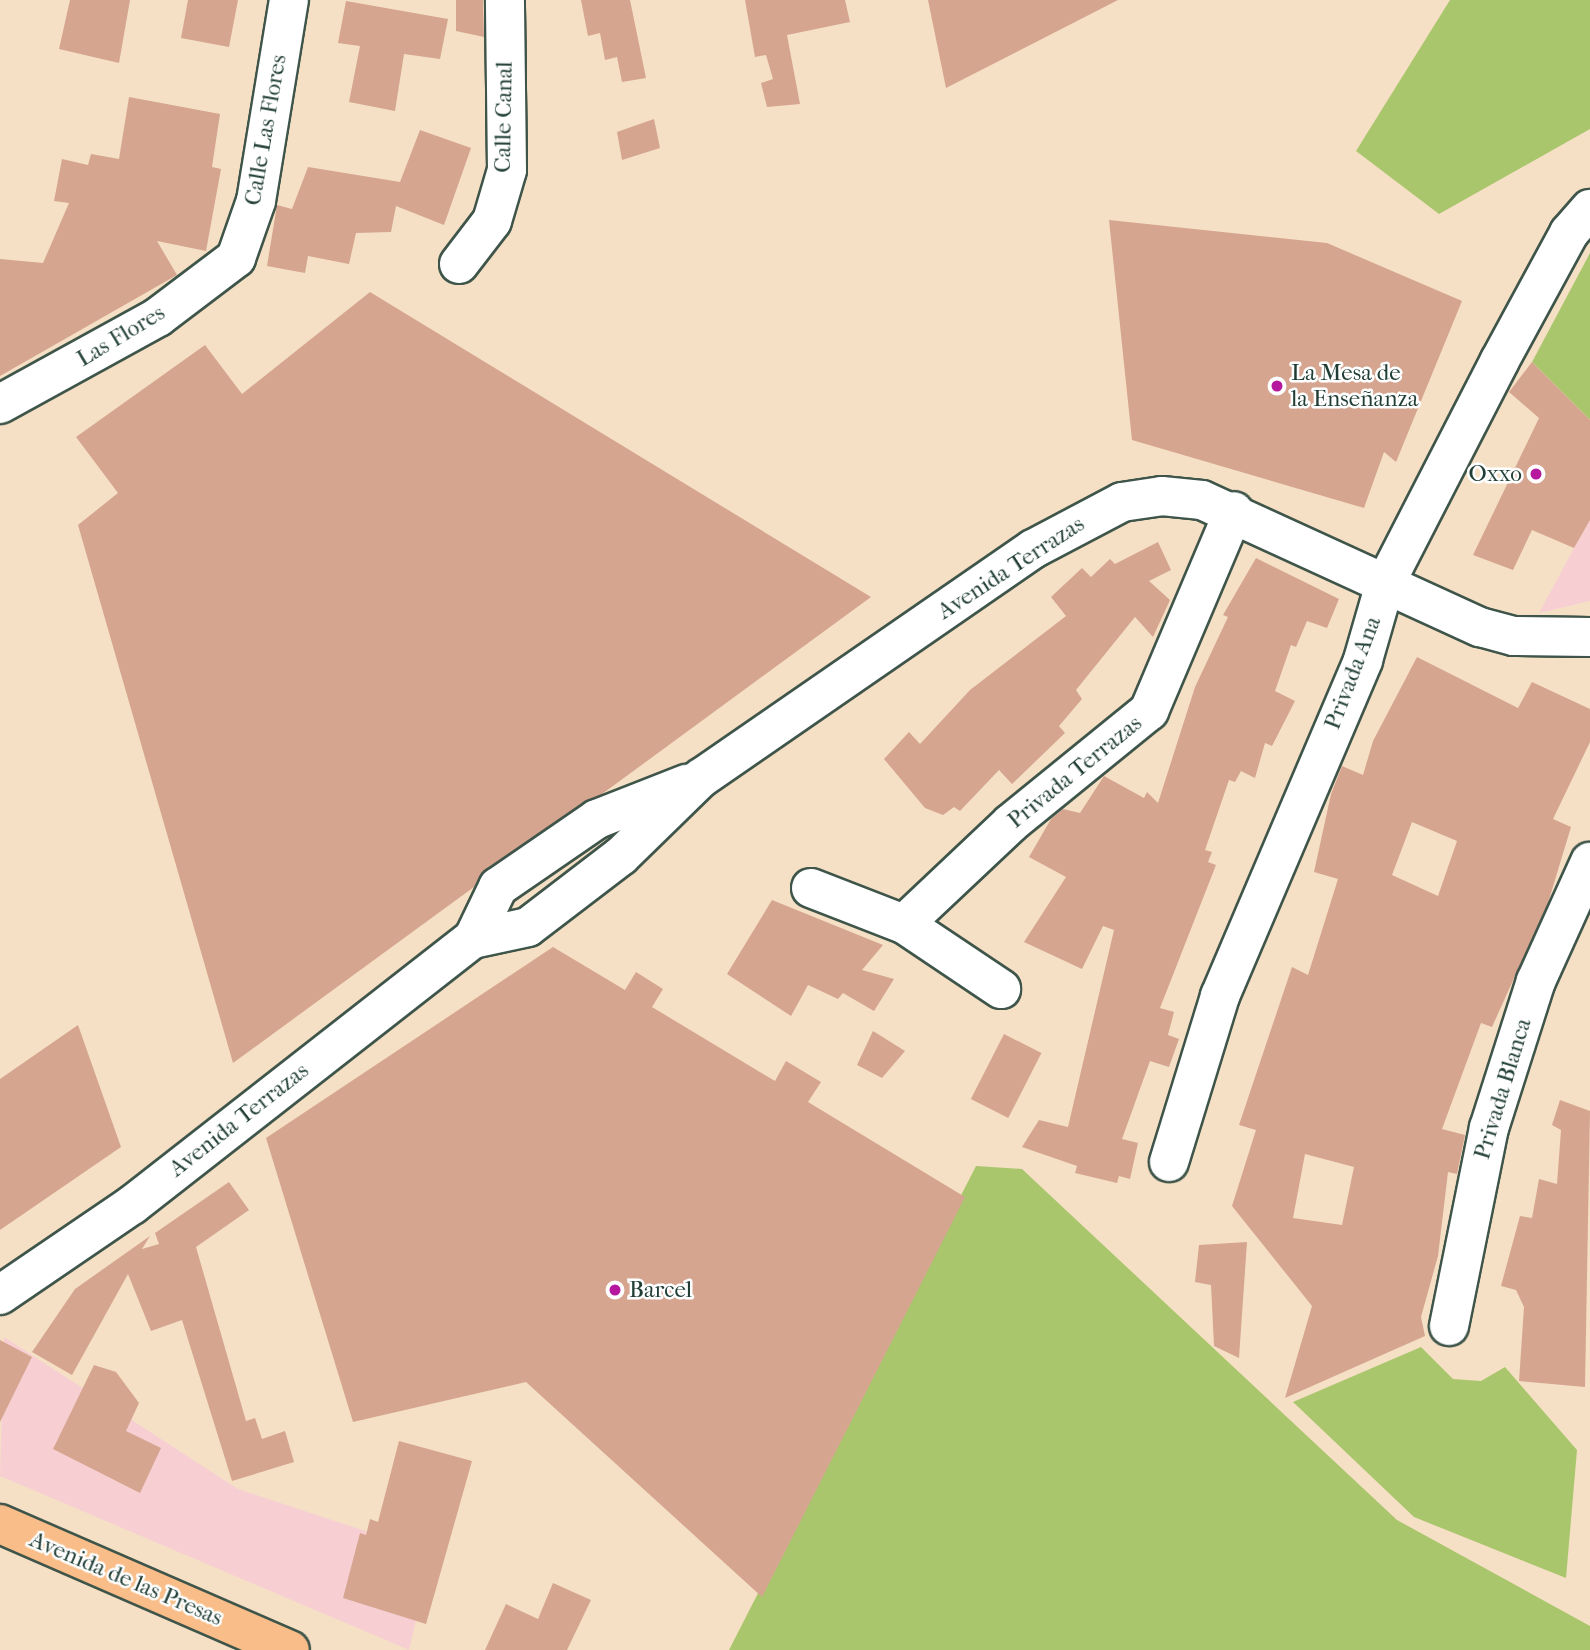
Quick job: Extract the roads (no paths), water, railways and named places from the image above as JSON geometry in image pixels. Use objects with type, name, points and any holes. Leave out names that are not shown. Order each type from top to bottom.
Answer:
[{"type":"main road","name":"Avenida de las Presas","points":[[0,1524],[290,1650]]},
{"type":"street","name":"Calle Las Flores","points":[[236,258],[256,201],[289,0]]},
{"type":"street","name":"Calle Canal","points":[[459,264],[492,221],[508,170],[505,0]]},
{"type":"street","name":"Privada Ana","points":[[1169,1162],[1220,996],[1363,660],[1385,584],[1524,315],[1569,233],[1590,209]]},
{"type":"street","name":"Las Flores","points":[[0,404],[158,317],[236,258]]},
{"type":"street","name":"Avenida Terrazas","points":[[0,1295],[132,1205],[473,939],[498,887],[597,819],[701,778],[1076,523],[1122,502],[1162,496],[1234,512],[1385,584],[1514,636],[1590,636]]},
{"type":"street","name":"Privada Terrazas","points":[[904,924],[1011,823],[1149,711],[1234,512]]},
{"type":"street","name":"Privada Blanca","points":[[1449,1326],[1489,1128],[1536,981],[1590,862]]},
{"type":"street","points":[[811,888],[904,924],[1001,989]]},
{"type":"place","name":"La Mesa de la Enseñanza","points":[[1277,386]]},
{"type":"place","name":"Oxxo","points":[[1536,474]]},
{"type":"place","name":"Barcel","points":[[615,1290]]}]
